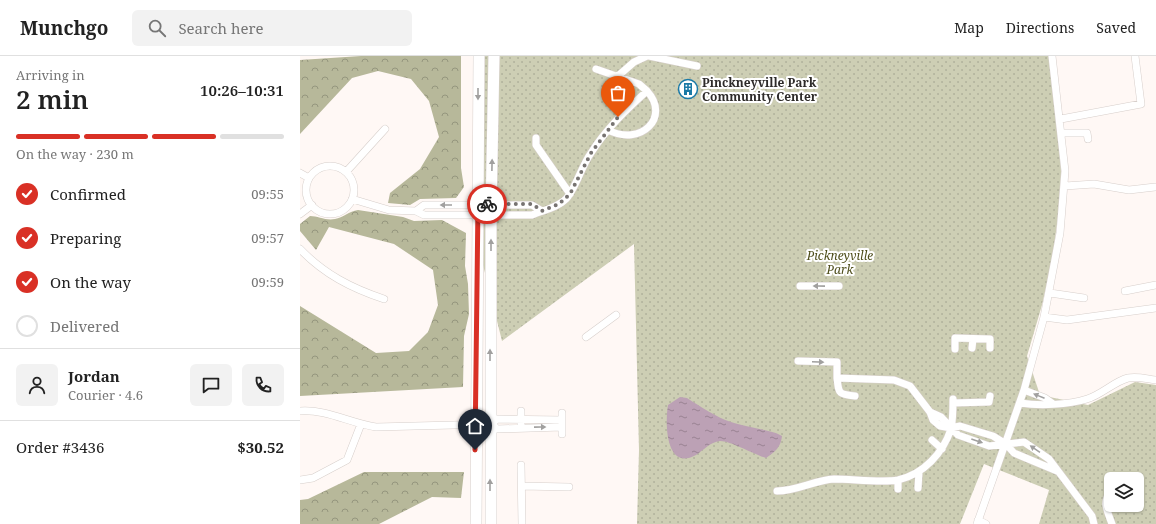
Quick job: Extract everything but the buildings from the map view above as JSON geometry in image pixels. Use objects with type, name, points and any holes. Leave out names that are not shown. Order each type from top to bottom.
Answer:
[{"type":"highway","points":[[476,524],[479,56]]},
{"type":"highway","points":[[491,524],[491,209],[494,56]]},
{"type":"street","points":[[618,76],[634,62],[648,56],[697,66]]},
{"type":"street","points":[[986,524],[978,522],[1024,390],[1050,293],[1060,233],[1065,186],[1061,119],[1052,56]]},
{"type":"street","points":[[1061,119],[1141,104],[1135,56]]},
{"type":"street","points":[[596,69],[640,84],[652,96],[655,114],[652,122],[646,130],[630,136],[608,130]]},
{"type":"street","points":[[478,209],[532,214],[559,204],[570,194],[591,153],[618,117],[647,91]]},
{"type":"street","points":[[346,172],[385,129]]},
{"type":"street","points":[[1062,133],[1087,133],[1088,140]]},
{"type":"street","points":[[536,138],[536,145],[570,194]]},
{"type":"street","points":[[329,166],[338,167],[346,172],[353,183],[354,191],[352,199],[342,210],[333,213],[320,211],[312,205],[307,194],[307,186],[309,178],[316,171],[329,166]]},
{"type":"street","points":[[300,173],[309,178]]},
{"type":"street","points":[[1065,186],[1094,184],[1129,190],[1155,187]]},
{"type":"street","points":[[352,199],[389,210],[416,211],[424,205],[491,209],[532,204],[542,211]]},
{"type":"street","points":[[300,214],[312,205]]},
{"type":"street","points":[[300,249],[315,264],[334,278],[366,293],[384,299]]},
{"type":"street","points":[[1125,291],[1156,285]]},
{"type":"street","points":[[800,286],[839,286]]},
{"type":"street","points":[[1050,293],[1084,298]]},
{"type":"street","points":[[1044,317],[1067,320],[1156,308]]},
{"type":"street","points":[[586,337],[616,315]]},
{"type":"street","points":[[955,349],[955,338],[990,339],[990,348]]},
{"type":"street","points":[[972,348],[973,339]]},
{"type":"street","points":[[798,361],[837,362],[838,391],[842,395],[855,396]]},
{"type":"street","points":[[837,378],[894,380],[910,386],[930,412],[941,417],[958,435],[989,446],[1024,442],[1049,459],[1092,516],[1094,524]]},
{"type":"street","points":[[1020,403],[1035,406],[1052,403],[1068,403],[1088,399],[1128,378],[1156,380]]},
{"type":"street","points":[[1024,390],[1045,398],[1052,403]]},
{"type":"street","points":[[777,491],[787,491],[832,479],[898,480],[919,472],[931,462],[942,449],[951,428],[953,401],[970,399],[989,402],[990,396]]},
{"type":"street","points":[[300,411],[314,410],[360,424],[396,427],[491,424],[497,428],[521,430],[562,423],[497,419],[491,424]]},
{"type":"street","points":[[521,410],[521,430]]},
{"type":"street","points":[[300,480],[313,478],[347,460],[360,424]]},
{"type":"street","points":[[932,440],[942,449]]},
{"type":"street","points":[[1006,444],[1014,453],[1057,471]]},
{"type":"street","points":[[522,465],[522,524]]},
{"type":"street","points":[[918,488],[919,472]]},
{"type":"street","points":[[898,480],[898,490]]},
{"type":"street","points":[[522,486],[570,487]]},
{"type":"street","points":[[1108,512],[1112,524]]},
{"type":"green space","points":[[361,56],[461,56],[461,168],[464,187],[456,198],[420,199],[410,205],[388,203],[390,193],[420,169],[439,137],[429,101],[411,79],[378,71],[352,78],[300,134],[300,60]]},
{"type":"green space","name":"Pickneyville Park","points":[[484,56],[1049,56],[1060,146],[1060,202],[1052,261],[1042,305],[1027,356],[1040,395],[1088,405],[1135,382],[1156,385],[1156,524],[1039,524],[1049,490],[984,464],[960,524],[637,524],[639,450],[634,244],[502,341],[481,257]]},
{"type":"green space","points":[[358,210],[403,217],[414,221],[442,220],[466,233],[465,266],[468,284],[469,314],[464,336],[463,387],[300,396],[300,306],[376,353],[409,351],[428,332],[438,305],[433,270],[394,244],[329,227],[316,250],[300,231],[300,224],[310,216],[332,219]]},
{"type":"green space","points":[[364,472],[464,472],[461,498],[432,497],[379,524],[300,524],[300,500],[308,499]]},
{"type":"water","points":[[680,397],[687,398],[725,420],[778,434],[782,436],[779,446],[766,458],[730,443],[720,441],[710,445],[696,455],[686,458],[678,457],[669,443],[667,433],[667,413],[668,405]]},
{"type":"way so far","points":[[487,204],[532,204],[542,211],[559,204],[570,194],[591,153],[618,117]]},
{"type":"place","name":"Pinckneyville Park Community Center","points":[[688,89]]},
{"type":"route","points":[[475,450],[478,204],[487,204]]}]
